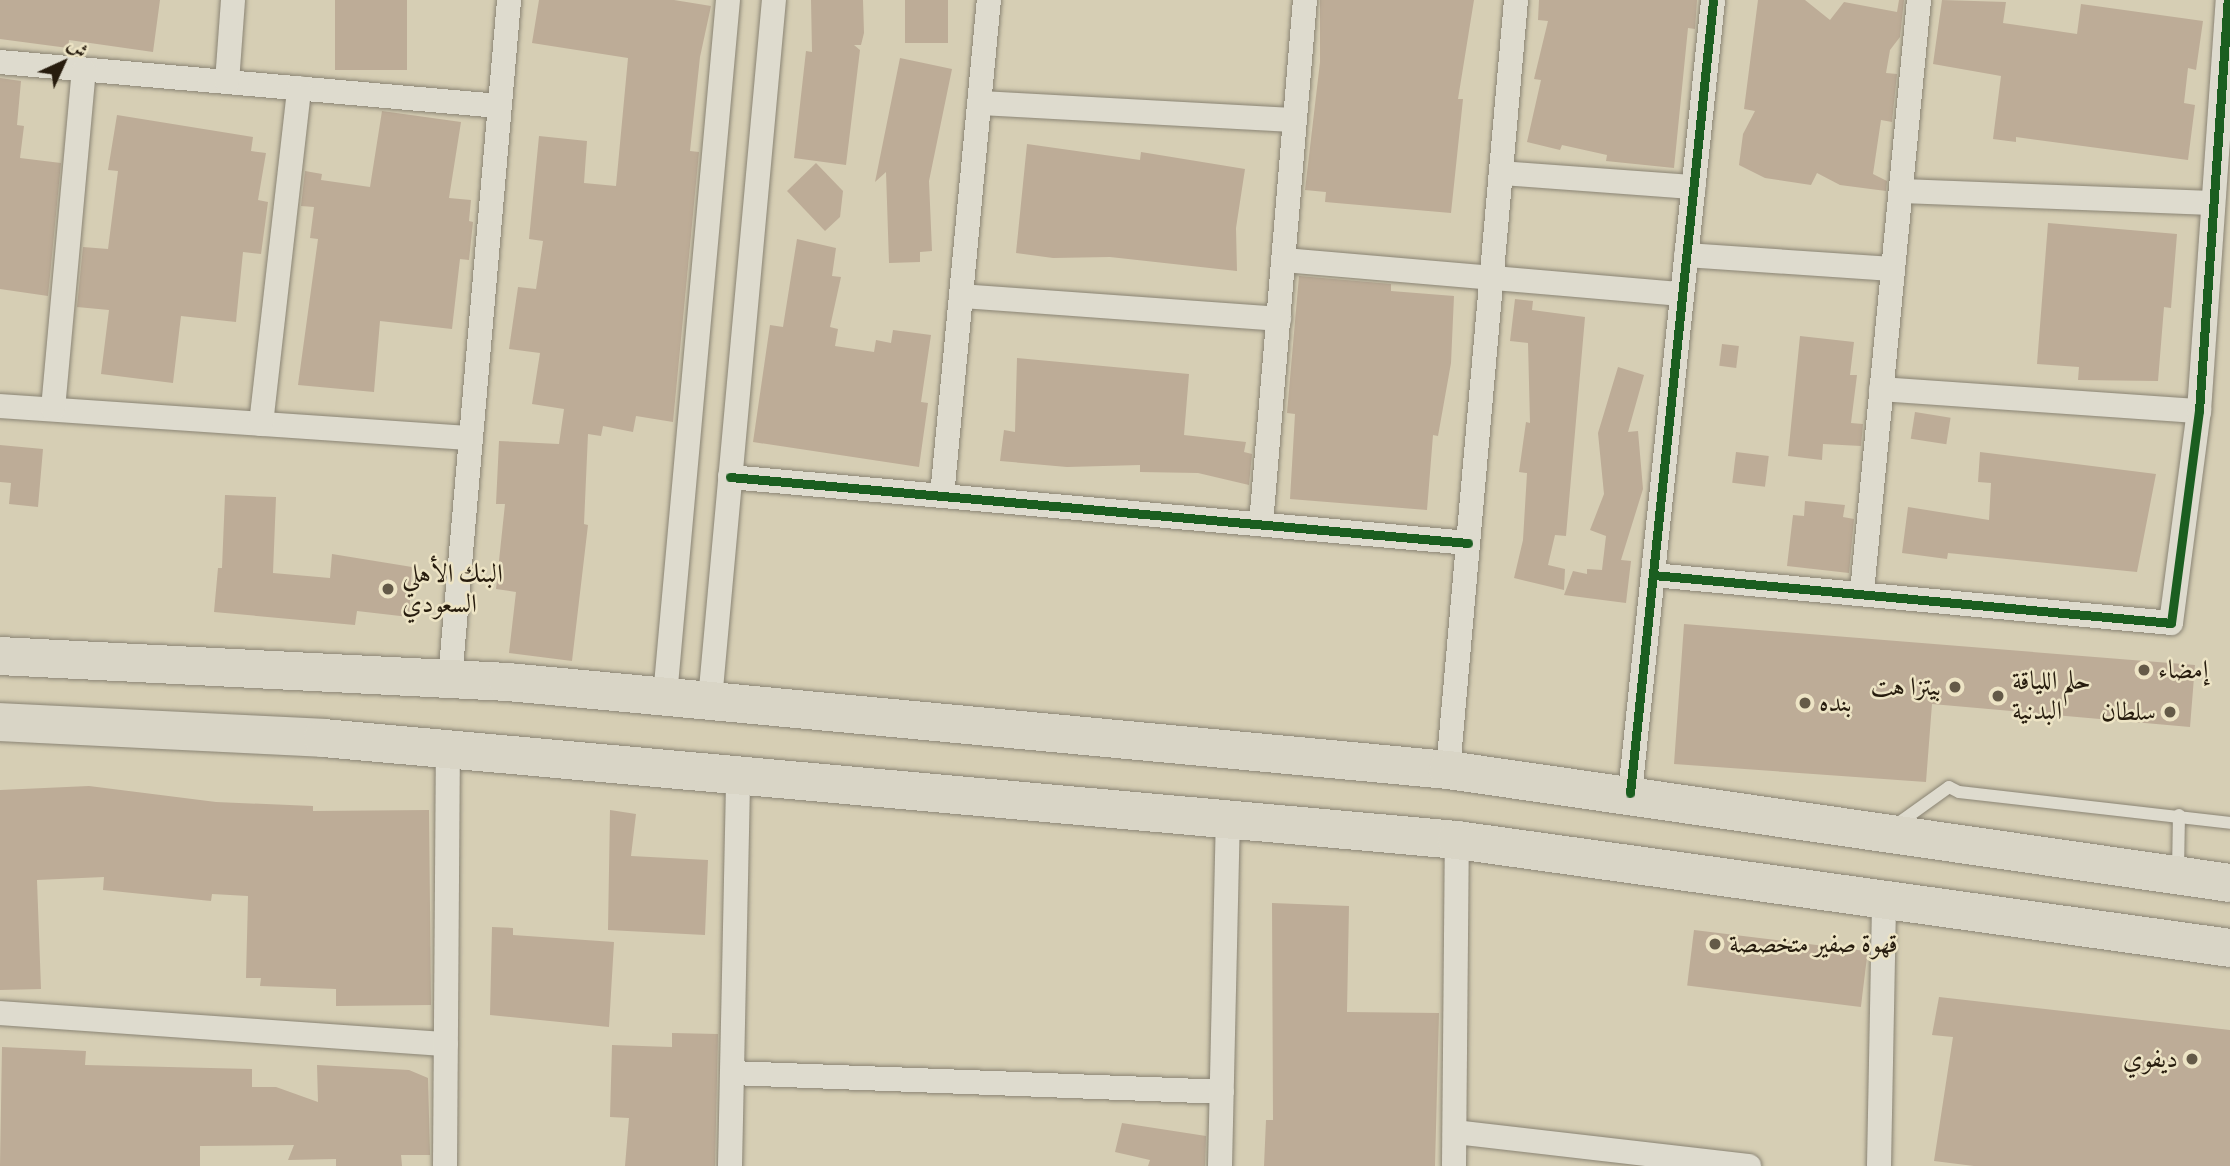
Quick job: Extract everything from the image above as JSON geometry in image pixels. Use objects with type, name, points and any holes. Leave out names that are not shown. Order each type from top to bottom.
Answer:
[{"type":"main road","points":[[0,656],[450,679],[710,700],[1448,770],[1630,793],[2230,883]]},
{"type":"main road","points":[[0,722],[323,738],[1457,840],[2230,948]]},
{"type":"street","points":[[228,82],[233,0]]},
{"type":"street","points":[[450,679],[509,0]]},
{"type":"street","points":[[665,696],[728,0]]},
{"type":"street","points":[[710,700],[774,0]]},
{"type":"street","points":[[943,496],[989,0]]},
{"type":"street","points":[[1261,524],[1305,0]]},
{"type":"street","points":[[1448,770],[1516,0]]},
{"type":"street","points":[[1630,793],[1713,0]]},
{"type":"street","points":[[1862,592],[1919,0]]},
{"type":"street","points":[[1653,575],[1862,592],[2171,623],[2220,262],[2213,203],[2228,0]]},
{"type":"street","points":[[0,62],[499,106]]},
{"type":"street","points":[[53,409],[84,70]]},
{"type":"street","points":[[261,424],[299,88]]},
{"type":"street","points":[[979,103],[1295,120]]},
{"type":"street","points":[[1501,173],[1693,187]]},
{"type":"street","points":[[1901,191],[2213,203]]},
{"type":"street","points":[[1686,255],[1893,269]]},
{"type":"street","points":[[1284,260],[1491,280],[1682,294]]},
{"type":"street","points":[[961,296],[1279,319]]},
{"type":"street","points":[[1881,389],[2199,411]]},
{"type":"street","points":[[0,406],[471,438]]},
{"type":"street","points":[[730,477],[1468,543]]},
{"type":"street","points":[[445,1166],[448,749]]},
{"type":"street","points":[[730,1166],[738,775]]},
{"type":"street","points":[[1220,1166],[1227,820]]},
{"type":"street","points":[[1454,1166],[1457,840]]},
{"type":"street","points":[[1879,1166],[1884,900]]},
{"type":"street","points":[[0,1013],[446,1044]]},
{"type":"street","points":[[732,1073],[1222,1092]]},
{"type":"street","points":[[1455,1132],[1668,1161],[1749,1166]]},
{"type":"lane","points":[[1886,831],[1949,787],[1959,792],[2230,822]]},
{"type":"lane","points":[[2178,875],[2179,815]]},
{"type":"building","points":[[0,0],[160,0],[153,52],[69,40],[68,48],[0,39]]},
{"type":"building","points":[[335,0],[407,0],[407,70],[335,70]]},
{"type":"building","points":[[539,0],[674,0],[711,6],[700,57],[690,151],[699,152],[673,422],[636,416],[633,432],[603,426],[601,436],[588,434],[584,524],[588,525],[572,661],[509,653],[516,592],[496,589],[505,504],[496,504],[499,441],[559,444],[564,409],[532,404],[540,353],[509,349],[518,287],[536,289],[543,241],[529,239],[539,136],[587,141],[584,183],[616,186],[628,58],[532,43]]},
{"type":"building","points":[[811,0],[863,0],[864,33],[861,45],[854,45],[860,50],[846,165],[794,158],[806,51],[812,52]]},
{"type":"building","points":[[905,0],[948,0],[948,43],[905,43]]},
{"type":"building","points":[[1320,0],[1474,0],[1458,99],[1463,99],[1451,213],[1325,202],[1326,192],[1305,190],[1320,62]]},
{"type":"building","points":[[1539,0],[1697,0],[1695,29],[1688,28],[1674,168],[1606,161],[1607,155],[1562,145],[1560,150],[1527,142],[1541,80],[1534,79],[1548,21],[1538,20]]},
{"type":"building","points":[[1758,0],[1805,0],[1830,20],[1844,2],[1897,12],[1899,0],[1904,0],[1900,37],[1890,50],[1886,73],[1897,74],[1892,122],[1881,120],[1873,174],[1887,181],[1886,191],[1840,185],[1817,173],[1811,185],[1765,178],[1739,165],[1743,134],[1755,111],[1744,109]]},
{"type":"building","points":[[1942,0],[2006,2],[2003,23],[2077,34],[2081,4],[2203,21],[2196,70],[2188,68],[2184,103],[2195,105],[2188,160],[2016,137],[2016,142],[1993,139],[2001,76],[1933,64]]},
{"type":"building","points":[[900,58],[952,69],[929,181],[932,251],[920,252],[920,262],[889,263],[886,172],[875,182]]},
{"type":"building","points":[[0,78],[21,81],[17,125],[24,126],[20,158],[61,163],[48,296],[0,289]]},
{"type":"building","points":[[382,111],[461,122],[449,198],[471,200],[469,221],[473,222],[469,260],[460,259],[452,329],[380,321],[374,392],[298,385],[318,239],[310,238],[314,207],[301,206],[305,171],[322,174],[321,180],[370,187]]},
{"type":"building","points":[[117,115],[253,137],[251,151],[266,153],[258,200],[268,202],[261,254],[243,252],[236,322],[181,316],[173,383],[101,374],[109,310],[77,307],[83,247],[108,249],[118,171],[108,170]]},
{"type":"building","points":[[1027,144],[1140,160],[1141,152],[1245,169],[1236,228],[1237,271],[1110,257],[1053,258],[1016,253]]},
{"type":"building","points":[[816,163],[843,191],[840,217],[825,231],[787,191]]},
{"type":"building","points":[[2048,223],[2177,234],[2171,308],[2164,307],[2158,381],[2078,380],[2079,367],[2037,364]]},
{"type":"building","points":[[797,239],[836,248],[832,276],[841,277],[830,327],[838,329],[835,346],[874,352],[876,340],[891,343],[893,330],[931,335],[921,402],[928,403],[919,467],[753,442],[770,325],[783,327]]},
{"type":"building","points":[[1299,276],[1391,284],[1391,291],[1454,296],[1451,363],[1438,436],[1433,435],[1427,510],[1290,499],[1295,414],[1287,413]]},
{"type":"building","points":[[1515,299],[1533,301],[1532,310],[1585,317],[1566,536],[1555,535],[1548,565],[1565,569],[1564,590],[1514,578],[1523,540],[1527,473],[1519,472],[1526,422],[1530,423],[1528,343],[1510,341]]},
{"type":"building","points":[[1800,336],[1854,342],[1850,375],[1857,375],[1851,423],[1863,424],[1861,446],[1823,444],[1822,460],[1788,456]]},
{"type":"building","points":[[1722,344],[1739,346],[1736,368],[1719,366]]},
{"type":"building","points":[[1017,358],[1189,374],[1184,435],[1246,442],[1244,452],[1252,454],[1249,485],[1198,473],[1140,472],[1140,465],[1067,467],[1000,461],[1004,430],[1015,432]]},
{"type":"building","points":[[1618,367],[1644,375],[1628,432],[1638,431],[1643,489],[1621,560],[1631,561],[1626,603],[1564,595],[1573,571],[1587,574],[1587,569],[1602,570],[1606,536],[1590,530],[1604,494],[1598,433]]},
{"type":"building","points":[[1915,412],[1951,418],[1946,444],[1911,439]]},
{"type":"building","points":[[0,445],[43,449],[38,507],[9,504],[11,483],[0,482]]},
{"type":"building","points":[[1736,452],[1769,456],[1765,487],[1732,483]]},
{"type":"building","points":[[1980,452],[2156,474],[2137,572],[1948,553],[1947,559],[1902,553],[1908,507],[1989,520],[1991,483],[1978,482]]},
{"type":"building","points":[[225,495],[276,497],[273,573],[330,578],[332,554],[412,567],[409,617],[357,611],[355,625],[214,612],[218,568],[222,568]]},
{"type":"building","points":[[1805,501],[1845,505],[1843,517],[1854,519],[1849,573],[1787,566],[1793,515],[1804,516]]},
{"type":"building","name":"بنده","points":[[1684,624],[2195,665],[2190,727],[1932,704],[1926,782],[1674,764]]},
{"type":"building","points":[[89,786],[216,802],[313,806],[313,811],[429,810],[431,1005],[336,1006],[336,989],[260,986],[261,978],[246,978],[248,896],[212,894],[211,901],[103,890],[104,877],[37,880],[41,989],[0,990],[0,790]]},
{"type":"building","points":[[610,810],[636,814],[631,856],[708,860],[705,935],[608,930]]},
{"type":"building","points":[[1272,903],[1349,906],[1347,1012],[1439,1013],[1435,1166],[1264,1166],[1266,1120],[1273,1120]]},
{"type":"building","points":[[492,927],[513,928],[513,935],[614,942],[609,1027],[490,1015]]},
{"type":"building","points":[[1694,930],[1868,951],[1861,1007],[1687,986]]},
{"type":"building","points":[[1939,997],[2230,1030],[2230,1166],[1974,1166],[1934,1161],[1953,1037],[1932,1035]]},
{"type":"building","points":[[672,1033],[718,1034],[715,1166],[625,1166],[629,1118],[610,1117],[612,1045],[672,1047]]},
{"type":"building","points":[[2,1047],[86,1051],[85,1065],[252,1069],[252,1087],[276,1087],[318,1102],[317,1065],[409,1070],[428,1078],[430,1155],[401,1155],[402,1166],[336,1166],[336,1159],[288,1160],[294,1145],[200,1146],[200,1166],[0,1166]]},
{"type":"building","points":[[1122,1123],[1206,1136],[1205,1166],[1148,1166],[1150,1160],[1115,1152]]},
{"type":"cycle path","points":[[1630,793],[1713,0]]},
{"type":"cycle path","points":[[1653,575],[2171,623],[2199,411],[2228,0]]},
{"type":"cycle path","points":[[730,477],[1468,543]]},
{"type":"place","name":"البنك الأهلي السعودي","points":[[388,589]]},
{"type":"place","name":"إمضاء","points":[[2144,670]]},
{"type":"place","name":"بيتزا هت","points":[[1955,687]]},
{"type":"place","name":"حلم اللياقة البدنية","points":[[1998,696]]},
{"type":"place","name":"بنده","points":[[1805,703]]},
{"type":"place","name":"سلطان","points":[[2170,712]]},
{"type":"place","name":"قهوة صفير متخصصة","points":[[1715,944]]},
{"type":"place","name":"ديفوي","points":[[2192,1059]]}]
